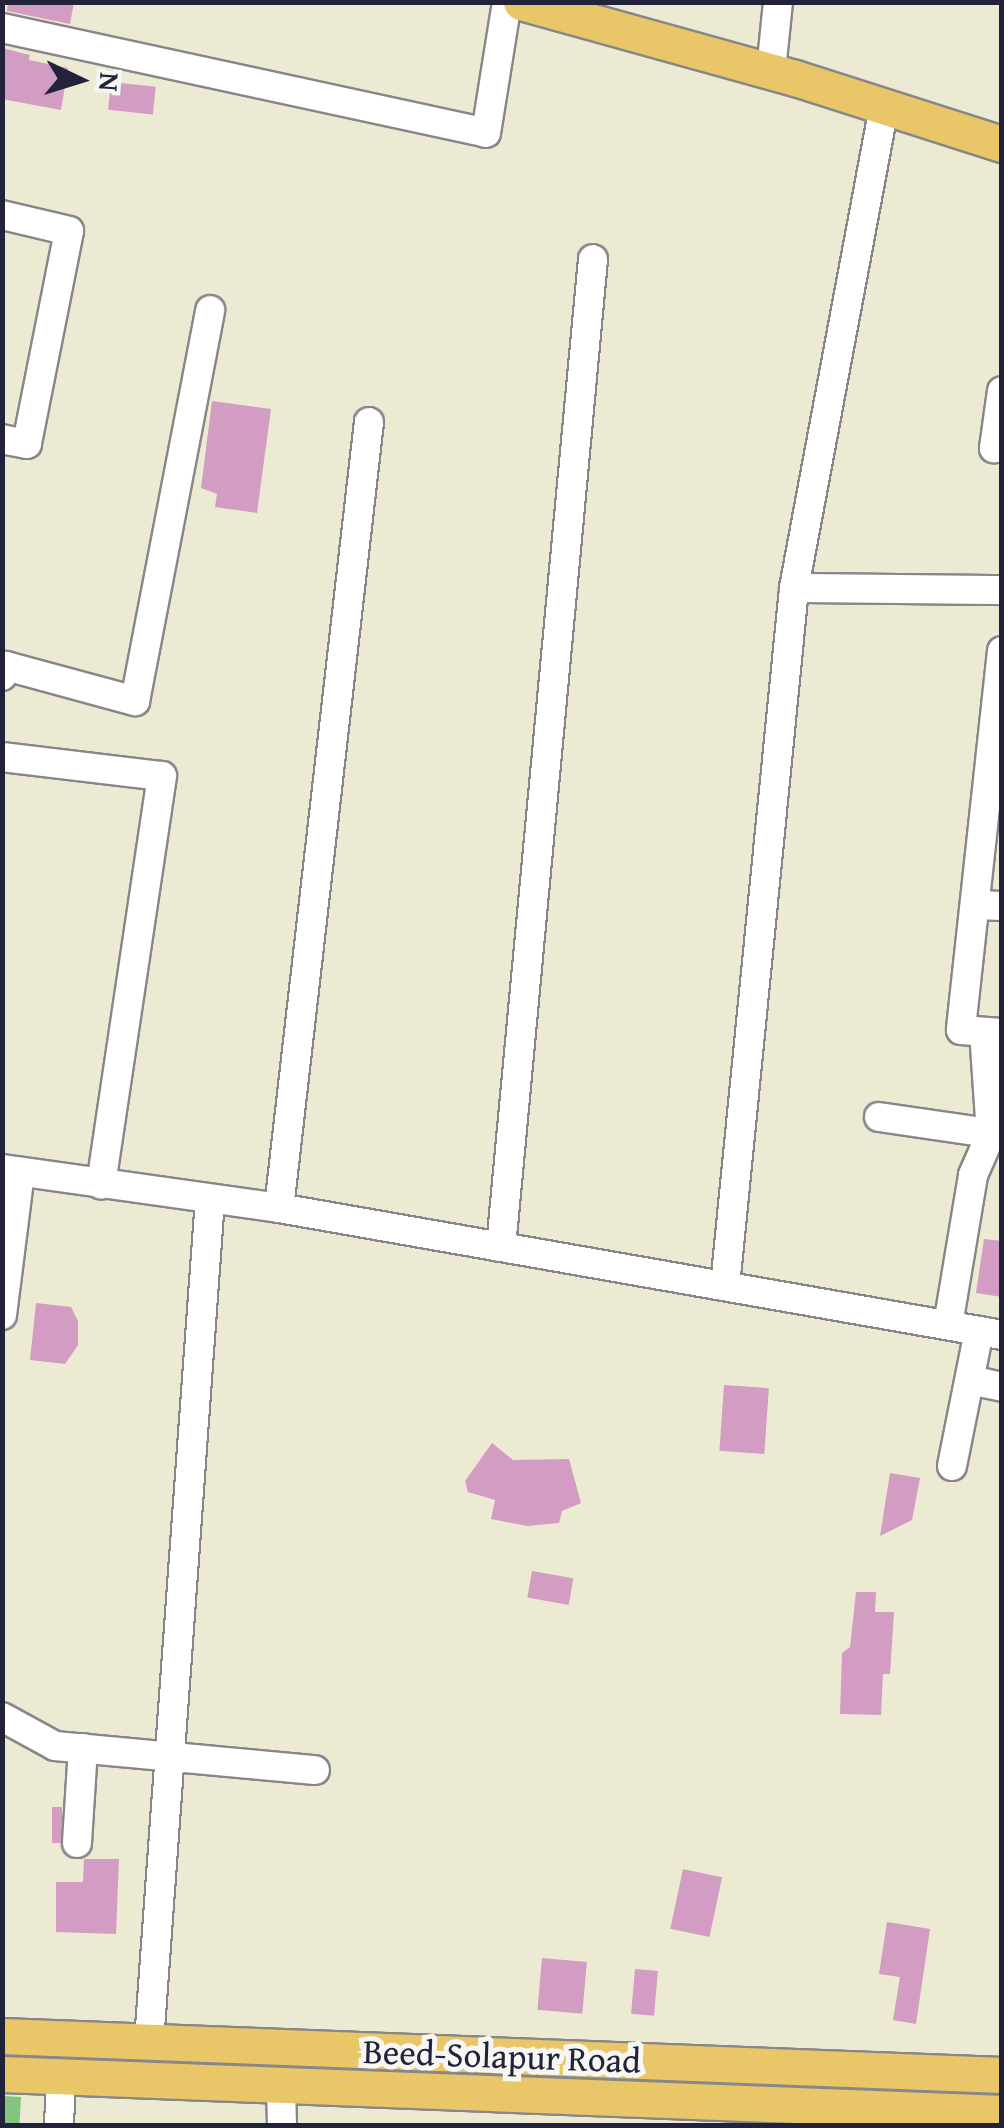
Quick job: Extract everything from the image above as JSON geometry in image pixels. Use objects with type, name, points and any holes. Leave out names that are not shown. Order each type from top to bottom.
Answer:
[{"type":"main road","points":[[520,2],[572,10],[1002,144]]},
{"type":"main road","name":"Beed-Solapur Road","points":[[2,2036],[1002,2075]]},
{"type":"main road","name":"Beed-Solapur Road","points":[[2,2074],[1002,2112]]},
{"type":"street","points":[[2,28],[486,133],[507,2]]},
{"type":"street","points":[[771,72],[778,2]]},
{"type":"street","points":[[725,1286],[794,588],[884,106]]},
{"type":"street","points":[[2,215],[69,231],[28,444],[2,439]]},
{"type":"street","points":[[501,1247],[593,259]]},
{"type":"street","points":[[2,676],[6,666],[135,701],[210,310]]},
{"type":"street","points":[[1002,391],[994,448],[1002,448]]},
{"type":"street","points":[[279,1208],[369,422]]},
{"type":"street","points":[[794,588],[1002,590]]},
{"type":"street","points":[[948,1325],[973,1174],[996,1134],[993,1032],[961,1030],[988,905],[1002,651]]},
{"type":"street","points":[[2,757],[162,776],[101,1184]]},
{"type":"street","points":[[879,1117],[996,1134]]},
{"type":"street","points":[[2,1314],[11,1171],[279,1208],[990,1333],[970,1380],[952,1466]]},
{"type":"street","points":[[149,2042],[210,1199]]},
{"type":"street","points":[[970,1380],[1002,1387]]},
{"type":"street","points":[[2,1717],[54,1746],[315,1770]]},
{"type":"street","points":[[78,1843],[83,1748]]},
{"type":"street","points":[[59,2126],[61,2076]]},
{"type":"street","points":[[281,2084],[282,2126]]},
{"type":"green space","points":[[3,2096],[21,2097],[19,2126],[2,2125]]},
{"type":"building","points":[[8,2],[74,2],[70,24],[7,11]]},
{"type":"building","points":[[2,48],[30,55],[29,60],[68,68],[61,110],[2,99]]},
{"type":"building","points":[[111,82],[156,87],[153,115],[108,110]]},
{"type":"building","points":[[212,401],[271,409],[257,513],[215,507],[217,494],[201,488]]},
{"type":"building","points":[[984,1239],[1002,1241],[1002,1297],[976,1293]]},
{"type":"building","points":[[36,1303],[71,1307],[78,1321],[78,1345],[65,1364],[30,1360]]},
{"type":"building","points":[[724,1385],[769,1388],[764,1454],[719,1451]]},
{"type":"building","points":[[492,1443],[513,1460],[569,1459],[581,1503],[562,1511],[559,1523],[527,1526],[491,1519],[495,1500],[468,1492],[465,1481]]},
{"type":"building","points":[[890,1473],[920,1478],[912,1520],[880,1536]]},
{"type":"building","points":[[532,1571],[573,1578],[569,1605],[527,1598]]},
{"type":"building","points":[[856,1592],[876,1592],[875,1612],[894,1612],[890,1674],[883,1674],[881,1715],[840,1714],[842,1653],[850,1647]]},
{"type":"building","points":[[52,1807],[62,1807],[62,1843],[52,1843]]},
{"type":"building","points":[[84,1859],[119,1859],[116,1934],[56,1932],[56,1882],[83,1882]]},
{"type":"building","points":[[683,1869],[722,1877],[709,1937],[670,1929]]},
{"type":"building","points":[[887,1922],[930,1929],[916,2024],[893,2020],[900,1977],[879,1974]]},
{"type":"building","points":[[542,1958],[587,1962],[582,2014],[537,2010]]},
{"type":"building","points":[[635,1969],[658,1971],[654,2016],[631,2014]]}]
